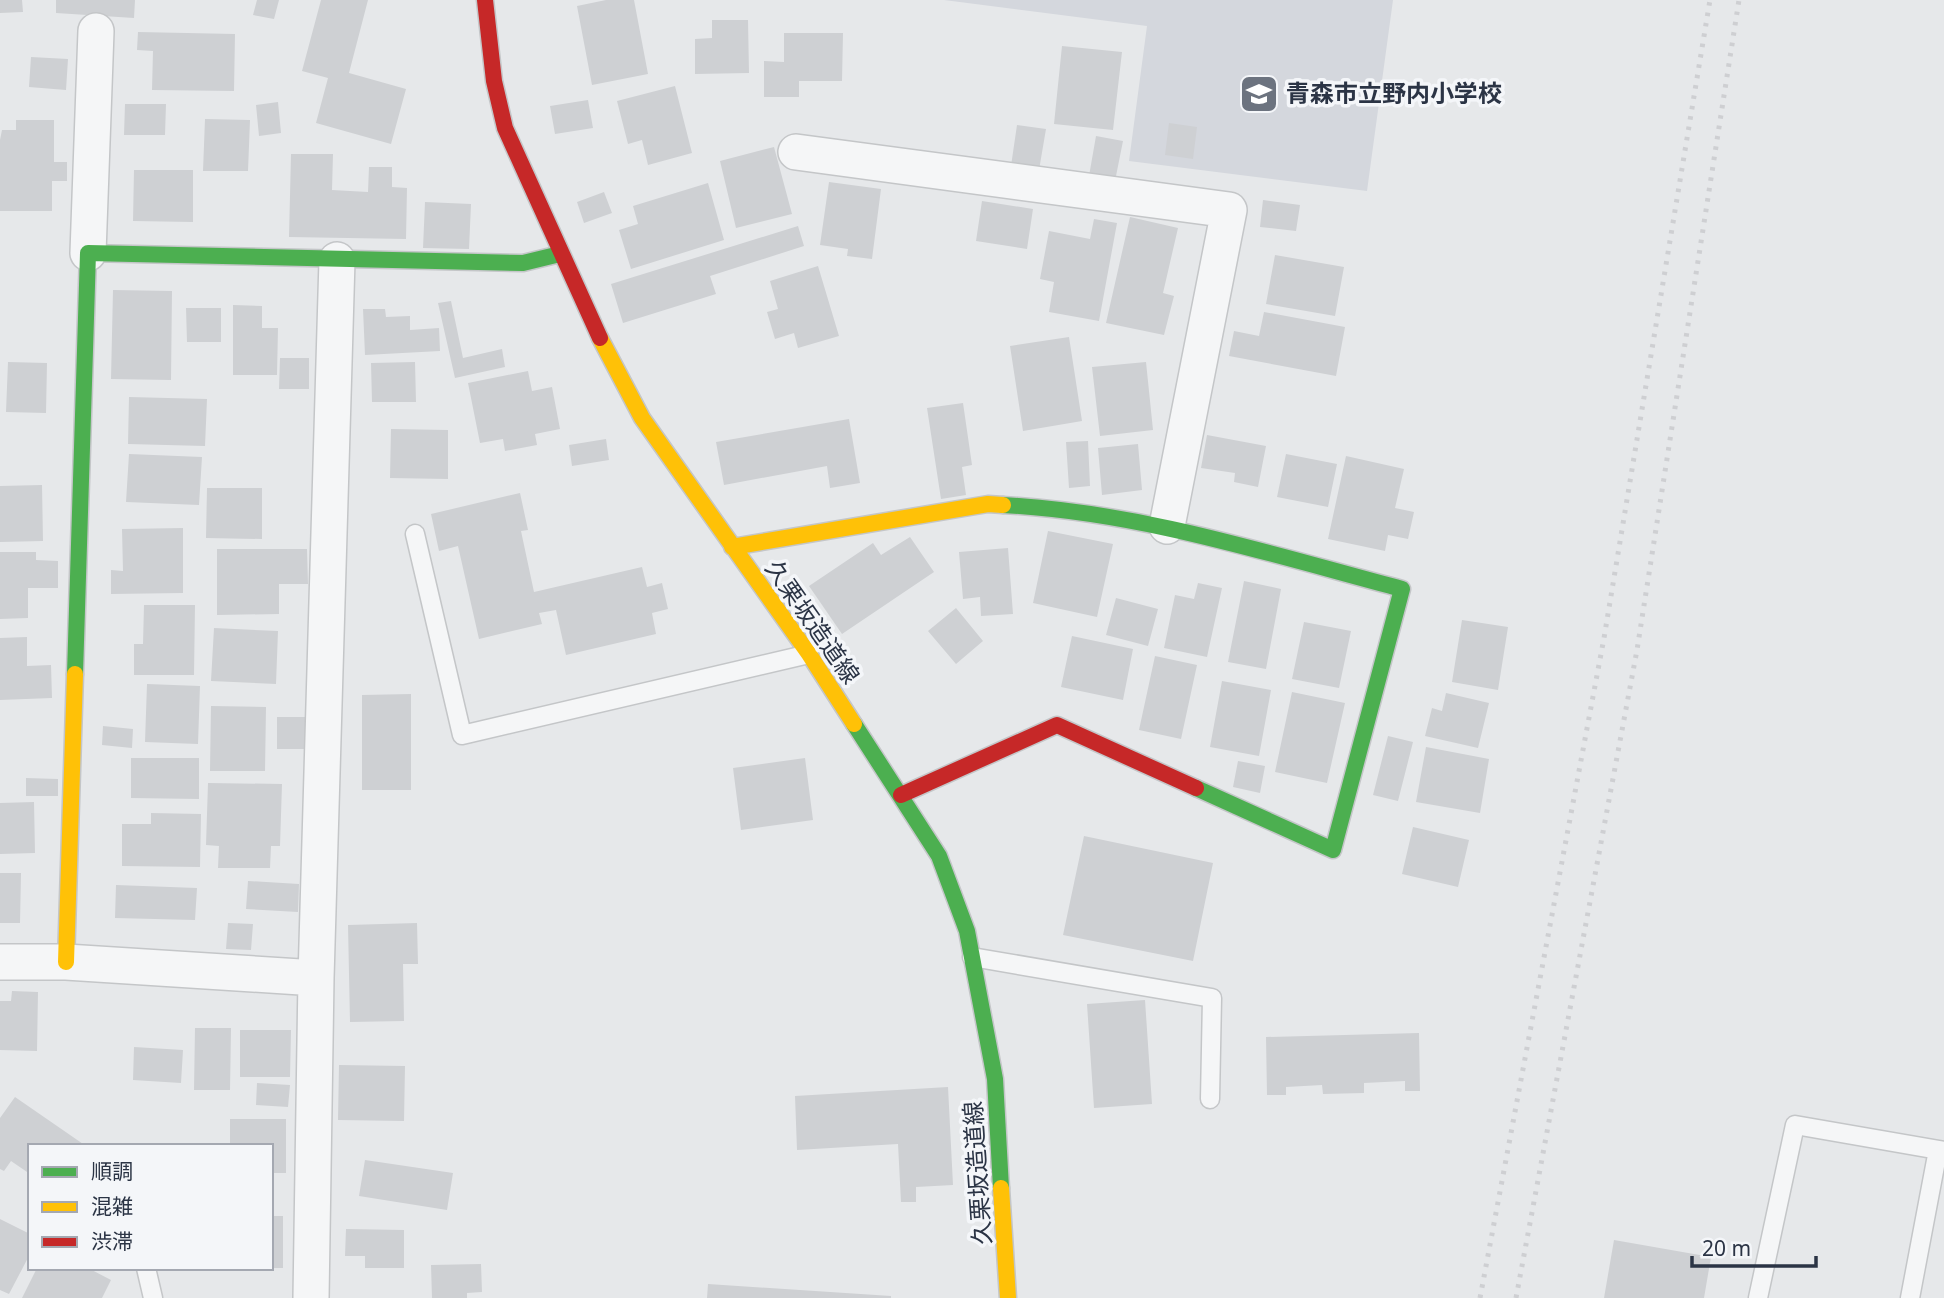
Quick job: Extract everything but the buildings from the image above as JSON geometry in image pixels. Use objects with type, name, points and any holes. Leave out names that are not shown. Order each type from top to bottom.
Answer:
[{"type":"street","name":"久栗坂造道線","points":[[485,0],[494,81],[505,128],[585,309],[642,418],[809,654],[939,856],[967,931],[995,1079],[1009,1298]]},
{"type":"street","points":[[66,962],[96,31]]},
{"type":"street","points":[[796,152],[1229,210],[1167,526]]},
{"type":"street","points":[[88,253],[523,263],[560,254]]},
{"type":"street","points":[[311,1298],[316,978],[337,260]]},
{"type":"street","points":[[732,547],[988,504],[1046,507],[1167,526],[1402,589],[1333,850],[1057,725],[901,795]]},
{"type":"street","points":[[0,962],[66,962],[316,978]]},
{"type":"lane","points":[[415,534],[461,735],[809,654]]},
{"type":"lane","points":[[972,957],[1212,998],[1210,1099]]},
{"type":"lane","points":[[1758,1298],[1795,1125],[1941,1150],[1910,1298]]},
{"type":"lane","points":[[146,1270],[153,1298]]},
{"type":"shaded area","name":"青森市立野内小学校","points":[[944,0],[1393,0],[1367,191],[1129,161],[1147,26]]},
{"type":"railway","points":[[1480,1298],[1604,638],[1710,0]]},
{"type":"railway","points":[[1516,1298],[1637,650],[1739,0]]},
{"type":"traffic: fast","points":[[75,674],[88,253],[523,263],[560,254]]},
{"type":"traffic: fast","points":[[1003,505],[1054,509],[1155,525],[1402,589],[1333,850],[1196,788]]},
{"type":"traffic: fast","points":[[854,724],[939,856],[967,931],[995,1079],[1001,1188]]},
{"type":"traffic: slow","points":[[600,338],[642,418],[809,654],[854,724]]},
{"type":"traffic: slow","points":[[732,547],[988,504],[1003,505]]},
{"type":"traffic: slow","points":[[66,962],[75,674]]},
{"type":"traffic: slow","points":[[1001,1188],[1008,1298]]},
{"type":"traffic: jam","points":[[485,0],[494,81],[505,128],[600,338]]},
{"type":"traffic: jam","points":[[901,795],[1057,725],[1196,788]]},
{"type":"place","name":"青森市立野内小学校","points":[[1259,94]]}]
